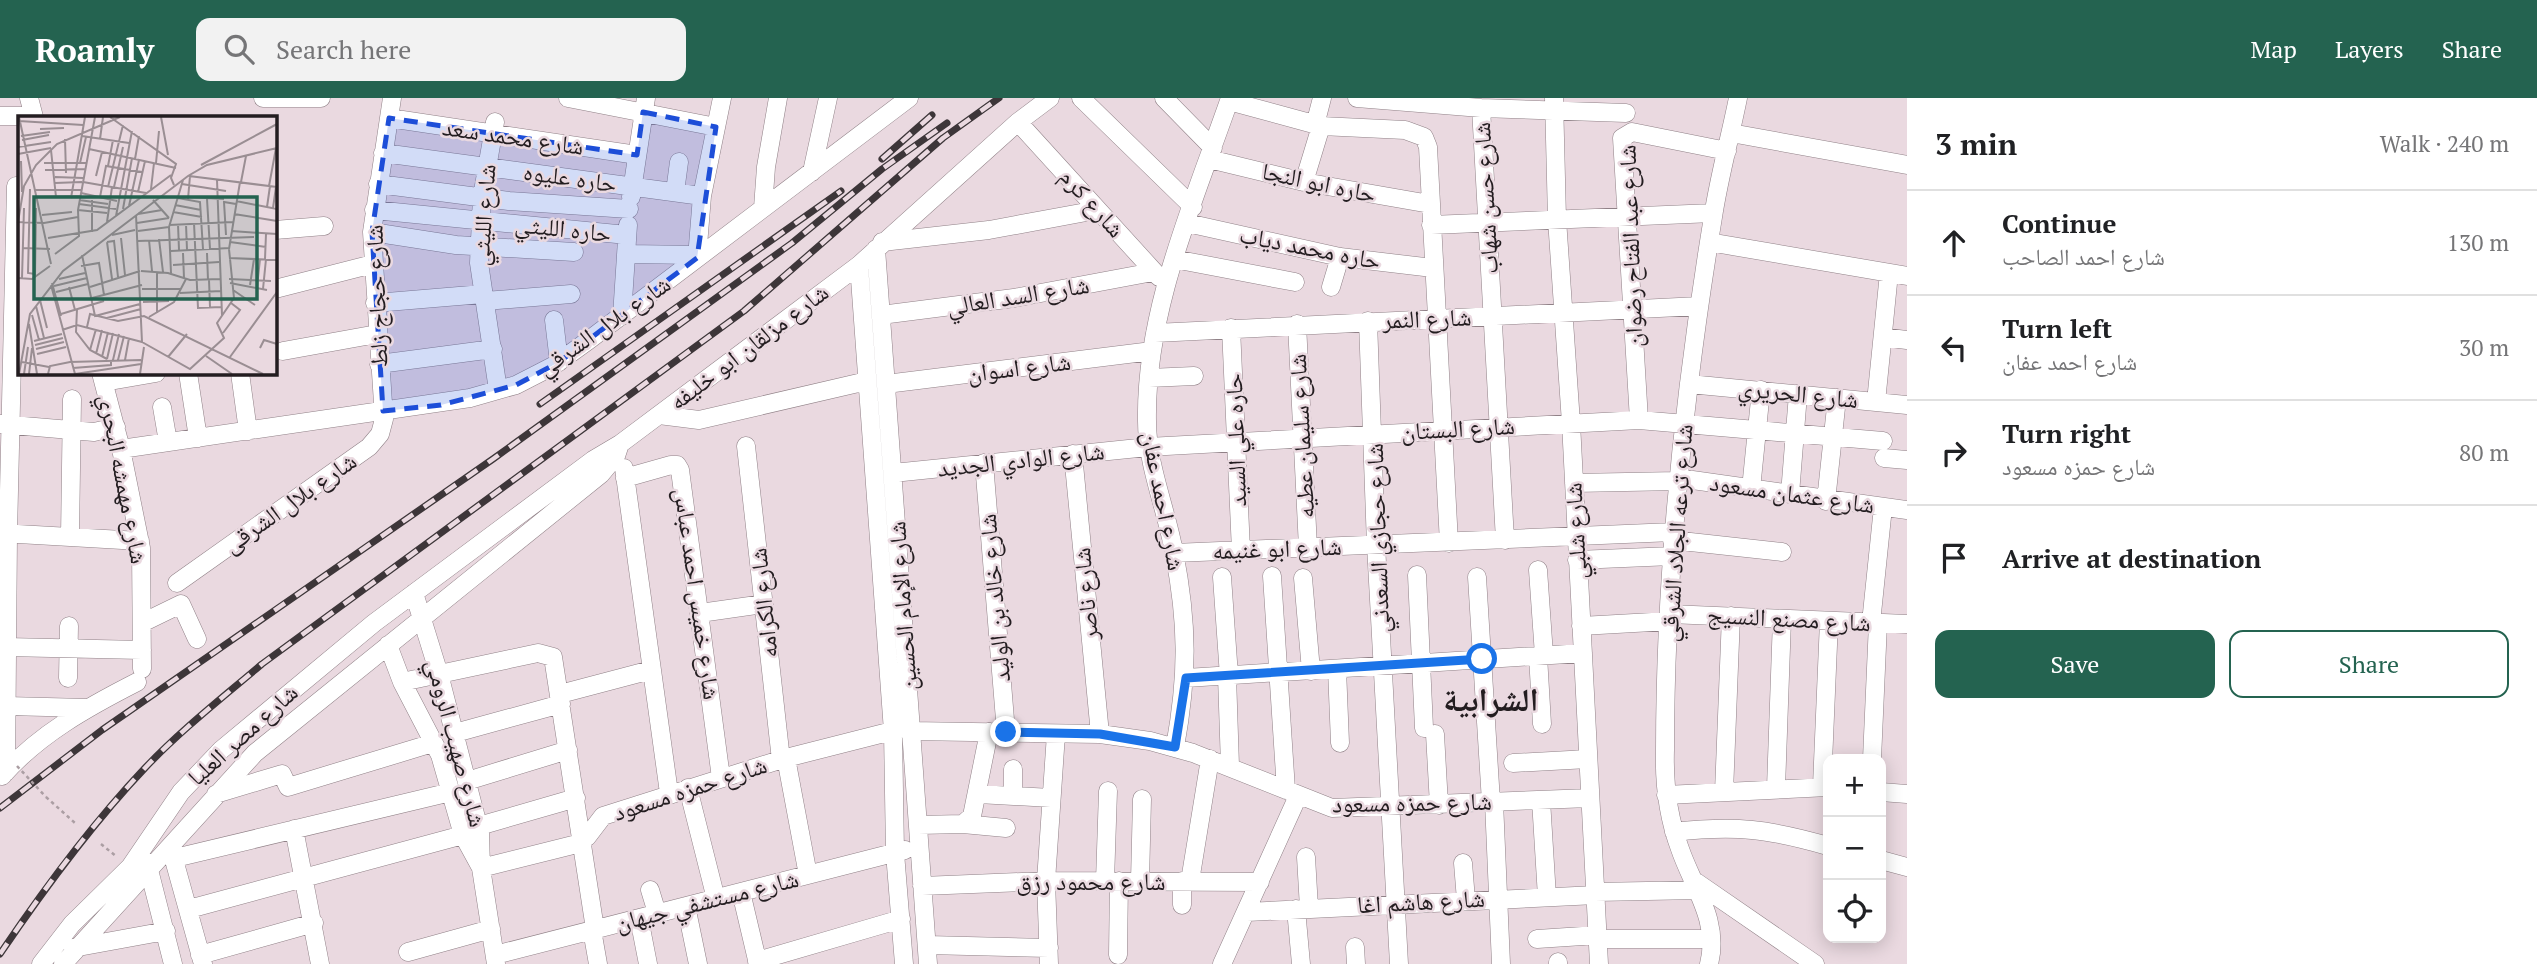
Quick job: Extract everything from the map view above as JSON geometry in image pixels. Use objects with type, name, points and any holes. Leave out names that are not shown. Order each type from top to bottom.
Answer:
[{"type":"street","points":[[29,98],[34,116]]},
{"type":"street","points":[[263,98],[317,99]]},
{"type":"street","name":"شارع حجاج زلط","points":[[383,411],[372,232],[392,98]]},
{"type":"street","points":[[568,98],[644,105],[716,127]]},
{"type":"street","points":[[626,254],[698,256],[702,195],[722,98]]},
{"type":"street","points":[[763,208],[766,167],[778,98]]},
{"type":"street","points":[[812,172],[828,98]]},
{"type":"street","name":"شارع بلال الشرقي","points":[[121,449],[441,405],[516,385],[559,362],[622,316],[909,98]]},
{"type":"street","name":"شارع مزلقان ابو خليفه","points":[[414,593],[593,460],[620,444],[859,265],[1018,122],[1050,98]]},
{"type":"street","points":[[1081,98],[1190,215]]},
{"type":"street","points":[[1164,98],[1211,154]]},
{"type":"street","points":[[1304,182],[1322,98]]},
{"type":"street","points":[[1357,98],[1481,108],[1553,104],[1626,113]]},
{"type":"street","name":"شارع ترعه الجلاد الشرقي","points":[[1709,964],[1711,939],[1706,905],[1674,832],[1666,795],[1664,749],[1672,543],[1678,480],[1713,214],[1738,98]]},
{"type":"street","points":[[1229,100],[1318,125],[1416,132],[1424,137],[1428,147],[1448,543]]},
{"type":"street","name":"شارع احمد عفان","points":[[1175,747],[1186,678],[1184,628],[1174,553],[1148,447],[1149,378],[1160,277],[1174,259],[1229,100]]},
{"type":"street","name":"شارع شلبي","points":[[1553,104],[1557,219],[1571,423],[1599,964]]},
{"type":"street","points":[[622,316],[629,209],[644,105]]},
{"type":"street","name":"شارع حسن شهاب","points":[[1481,108],[1505,540]]},
{"type":"street","points":[[0,116],[18,117]]},
{"type":"street","name":"شارع محمد سعد","points":[[389,118],[494,128],[637,155]]},
{"type":"street","name":"شارع كرم","points":[[1018,122],[1160,277]]},
{"type":"street","name":"شارع الليثي","points":[[494,128],[482,197],[479,247],[498,390]]},
{"type":"street","name":"شارع عبد الفتاح رضوان","points":[[1639,420],[1621,142],[1625,135],[1632,132],[1727,151]]},
{"type":"street","points":[[1731,133],[1907,165]]},
{"type":"street","name":"حاره عليوه","points":[[383,153],[702,195]]},
{"type":"street","name":"حاره ابو النجا","points":[[1211,154],[1304,182],[1430,204]]},
{"type":"street","points":[[675,192],[679,162]]},
{"type":"street","points":[[378,184],[482,197],[629,209]]},
{"type":"street","points":[[8,772],[3,751],[6,706],[3,680],[6,647],[4,533],[12,186]]},
{"type":"street","name":"حاره الليثي","points":[[374,209],[627,235]]},
{"type":"street","points":[[879,245],[1002,228],[1097,210]]},
{"type":"street","points":[[1431,225],[1626,215],[1713,214]]},
{"type":"street","name":"حاره محمد دياب","points":[[1190,215],[1340,257],[1433,268]]},
{"type":"street","points":[[276,230],[324,226]]},
{"type":"street","points":[[372,232],[479,247],[575,252]]},
{"type":"street","points":[[1709,242],[1898,275],[1883,337],[1876,402]]},
{"type":"street","name":"شارع الإمام الحسين","points":[[879,245],[881,315],[928,964]]},
{"type":"street","points":[[1331,287],[1340,257]]},
{"type":"street","points":[[1174,259],[1295,282]]},
{"type":"street","points":[[276,289],[373,264]]},
{"type":"street","name":"شارع الإمام الحسين","points":[[859,265],[893,731],[895,853],[904,964]]},
{"type":"street","name":"شارع السد العالي","points":[[881,315],[1160,277]]},
{"type":"street","points":[[375,303],[571,294]]},
{"type":"street","name":"شارع النمر","points":[[1155,333],[1699,306]]},
{"type":"street","points":[[554,320],[559,362]]},
{"type":"street","name":"شارع حجازي السعدني","points":[[1368,321],[1376,545],[1399,964]]},
{"type":"street","name":"شارع سليمان عطيه","points":[[1297,324],[1308,548]]},
{"type":"street","name":"حاره علي السيد","points":[[1231,328],[1241,551]]},
{"type":"street","points":[[283,351],[377,334]]},
{"type":"street","points":[[1883,337],[1907,340]]},
{"type":"street","points":[[379,364],[493,349]]},
{"type":"street","name":"شارع اسوان","points":[[886,384],[1152,351]]},
{"type":"street","points":[[102,378],[145,374]]},
{"type":"street","points":[[188,374],[198,438]]},
{"type":"street","points":[[240,374],[248,431]]},
{"type":"street","points":[[1149,378],[1194,376]]},
{"type":"street","name":"شارع مهمشه البحري","points":[[8,772],[47,735],[140,676],[140,541],[116,427],[102,378]]},
{"type":"street","points":[[659,415],[685,421],[712,418],[867,381]]},
{"type":"street","name":"شارع الحريري","points":[[1689,384],[1907,405]]},
{"type":"street","points":[[1751,489],[1761,390]]},
{"type":"street","points":[[1790,494],[1798,394]]},
{"type":"street","points":[[1826,501],[1837,398]]},
{"type":"street","points":[[70,537],[72,399]]},
{"type":"street","points":[[162,407],[168,442]]},
{"type":"street","name":"شارع بلال الشرقى","points":[[177,583],[369,447],[383,427],[383,411]]},
{"type":"street","name":"شارع البستان","points":[[1148,447],[1639,420],[1685,421],[1833,437],[1883,449],[1907,460]]},
{"type":"street","points":[[6,425],[94,432],[116,427]]},
{"type":"street","points":[[620,444],[669,793]]},
{"type":"street","name":"شارع مزلقان ابو خليفه","points":[[422,619],[601,474],[616,456],[620,444]]},
{"type":"street","name":"شارع الكرامه","points":[[746,446],[784,759],[808,875]]},
{"type":"street","name":"شارع الوادي الجديد","points":[[893,472],[1148,447]]},
{"type":"street","name":"شارع ناصر","points":[[1073,454],[1100,734]]},
{"type":"street","name":"شارع خالد بن الوليد","points":[[963,824],[972,816],[998,732],[984,463]]},
{"type":"street","name":"شارع خميس احمد عباس","points":[[625,478],[671,465],[680,470],[721,778]]},
{"type":"street","name":"شارع عثمان مسعود","points":[[1574,483],[1678,480],[1907,510]]},
{"type":"street","points":[[1872,754],[1874,623],[1883,507]]},
{"type":"street","points":[[4,533],[140,541]]},
{"type":"street","name":"شارع ابو غنيمه","points":[[1174,553],[1576,536],[1672,543]]},
{"type":"street","points":[[1577,560],[1672,543],[1782,552]]},
{"type":"street","points":[[1538,570],[1542,724]]},
{"type":"street","points":[[1416,575],[1420,663],[1438,805]]},
{"type":"street","points":[[1222,964],[1260,882],[1292,793],[1272,576]]},
{"type":"street","points":[[1222,577],[1230,766]]},
{"type":"street","points":[[1476,577],[1493,802],[1500,964]]},
{"type":"street","points":[[1303,578],[1311,671]]},
{"type":"street","name":"شارع صهيب الرومي","points":[[414,593],[467,780],[471,830],[481,868],[496,959]]},
{"type":"street","name":"شارع مصر العليا","points":[[51,960],[99,895],[130,867],[181,792],[221,750],[414,593]]},
{"type":"street","points":[[142,623],[181,604],[197,639]]},
{"type":"street","points":[[700,613],[764,604]]},
{"type":"street","name":"شارع مصنع النسيج","points":[[1581,626],[1670,617],[1907,624]]},
{"type":"street","points":[[1724,792],[1731,617]]},
{"type":"street","name":"شارع مصر العليا","points":[[77,948],[150,869],[172,852],[215,794],[255,752],[422,619]]},
{"type":"street","points":[[1776,788],[1782,619]]},
{"type":"street","points":[[1826,754],[1829,621]]},
{"type":"street","points":[[68,678],[69,626]]},
{"type":"street","name":"شارع صهيب الرومي","points":[[388,645],[402,682],[440,755],[451,792],[471,830]]},
{"type":"street","points":[[6,647],[142,650]]},
{"type":"street","points":[[402,682],[546,652],[555,660],[598,964]]},
{"type":"street","points":[[1186,678],[1583,653]]},
{"type":"street","points":[[1337,669],[1340,743]]},
{"type":"street","points":[[215,794],[282,774],[288,787],[454,729],[651,670]]},
{"type":"street","points":[[6,706],[88,708]]},
{"type":"street","name":"شارع حمزه مسعود","points":[[582,841],[603,816],[669,793],[784,759],[893,731],[911,729],[1100,734],[1175,747],[1230,766],[1332,808],[1590,798]]},
{"type":"street","points":[[927,945],[1049,956],[1046,881],[1055,734]]},
{"type":"street","points":[[467,780],[568,750]]},
{"type":"street","points":[[1182,905],[1210,759]]},
{"type":"street","points":[[1513,763],[1588,759]]},
{"type":"street","points":[[1013,769],[1013,796]]},
{"type":"street","points":[[1666,795],[1823,787]]},
{"type":"street","points":[[688,788],[716,899]]},
{"type":"street","points":[[1108,791],[1118,956]]},
{"type":"street","points":[[172,852],[294,829],[451,792]]},
{"type":"street","points":[[1886,792],[1907,794]]},
{"type":"street","points":[[978,794],[1051,799]]},
{"type":"street","points":[[189,909],[576,798]]},
{"type":"street","points":[[1140,881],[1142,799]]},
{"type":"street","points":[[1541,800],[1547,897]]},
{"type":"street","points":[[918,825],[963,824],[1006,828]]},
{"type":"street","points":[[156,828],[172,852],[202,960],[314,923]]},
{"type":"street","points":[[294,829],[320,964]]},
{"type":"street","points":[[1674,832],[1750,829],[1775,831],[1823,845]]},
{"type":"street","points":[[481,868],[582,841]]},
{"type":"street","name":"شارع مستشفي جيهان","points":[[496,959],[593,930],[920,846]]},
{"type":"street","points":[[143,849],[173,964]]},
{"type":"street","points":[[1301,964],[1306,857]]},
{"type":"street","points":[[1886,860],[1906,862]]},
{"type":"street","points":[[1464,863],[1466,900]]},
{"type":"street","name":"شارع محمود رزق","points":[[922,886],[1046,881],[1260,882]]},
{"type":"street","points":[[1697,886],[1815,964]]},
{"type":"street","name":"شارع هاشم اغا","points":[[1247,912],[1547,897],[1697,886]]},
{"type":"street","points":[[650,890],[657,914]]},
{"type":"street","points":[[741,892],[758,963],[901,919]]},
{"type":"street","points":[[686,906],[698,964]]},
{"type":"street","points":[[639,918],[648,964]]},
{"type":"street","points":[[408,952],[491,929]]},
{"type":"street","points":[[51,960],[77,948],[166,931]]},
{"type":"street","points":[[1537,939],[1711,939]]},
{"type":"path","points":[[8,772],[46,797],[75,823]]},
{"type":"path","points":[[101,844],[130,867]]},
{"type":"highlighted area","points":[[643,112],[716,127],[697,258],[559,362],[516,385],[441,405],[383,411],[372,232],[389,118],[637,155]]},
{"type":"railway","points":[[0,954],[51,882],[106,812],[159,754],[202,715],[262,664],[744,311],[943,138],[999,98]]},
{"type":"railway","points":[[882,159],[932,115]]},
{"type":"railway","points":[[0,808],[102,730],[493,459],[792,243],[882,169],[947,123]]},
{"type":"railway","points":[[540,404],[841,191]]},
{"type":"district","name":"الشرابية","points":[[1491,700]]},
{"type":"route","points":[[1006,732],[1100,734],[1175,747],[1186,678],[1482,659]]}]
